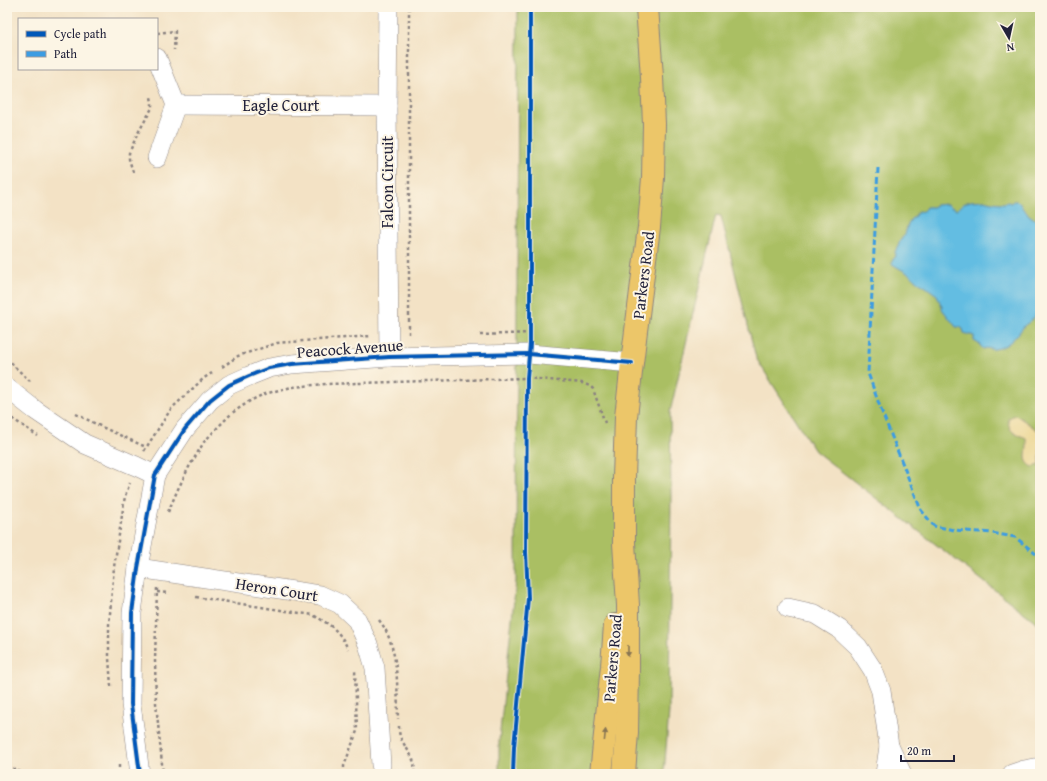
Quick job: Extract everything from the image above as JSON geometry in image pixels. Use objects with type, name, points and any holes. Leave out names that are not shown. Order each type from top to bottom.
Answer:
[{"type":"main road","name":"Parkers Road","points":[[624,774],[627,732],[628,636],[628,605],[624,543],[626,417],[649,227],[653,178],[654,124],[651,62],[646,7]]},
{"type":"main road","name":"Parkers Road","points":[[601,774],[612,666],[616,604],[624,543]]},
{"type":"street","name":"Falcon Circuit","points":[[388,7],[387,106],[389,357]]},
{"type":"street","points":[[157,158],[176,105],[166,55]]},
{"type":"street","name":"Eagle Court","points":[[176,105],[387,106]]},
{"type":"street","name":"Peacock Avenue","points":[[140,774],[131,704],[132,613],[138,568],[155,475],[185,429],[210,400],[229,385],[249,376],[269,368],[292,364],[389,357],[529,354],[632,363]]},
{"type":"street","points":[[7,388],[35,410],[85,444],[155,475]]},
{"type":"street","name":"Heron Court","points":[[138,568],[320,595],[340,604],[357,620],[368,644],[375,668],[381,765]]},
{"type":"street","points":[[788,608],[815,614],[839,629],[858,647],[873,670],[881,691],[890,746],[902,774]]},
{"type":"street","points":[[885,774],[890,746]]},
{"type":"street","points":[[1012,774],[1040,767]]},
{"type":"path","points":[[221,367],[238,356],[277,343],[388,335],[409,337],[409,7]]},
{"type":"path","points":[[158,33],[174,32],[166,55]]},
{"type":"path","points":[[133,172],[129,159],[129,153],[152,108],[151,96]]},
{"type":"path","points":[[527,386],[530,326]]},
{"type":"path","points":[[477,335],[529,334]]},
{"type":"path","points":[[7,358],[33,383]]},
{"type":"path","points":[[112,689],[109,658],[109,625],[114,567],[125,496],[136,466],[146,447],[171,409],[204,378],[215,371]]},
{"type":"path","points":[[168,515],[178,489],[189,467],[204,442],[217,428],[232,413],[250,401],[262,395],[292,387],[326,384],[527,378],[582,383],[593,389],[605,423]]},
{"type":"path","points":[[76,414],[146,447]]},
{"type":"path","points":[[158,571],[154,662],[156,702],[163,774]]},
{"type":"path","points":[[157,592],[171,593]]},
{"type":"path","points":[[195,597],[313,615],[326,622],[337,631],[351,654]]},
{"type":"path","points":[[376,615],[386,631],[394,653],[400,736],[413,758],[415,770],[414,774]]},
{"type":"path","points":[[344,774],[344,766],[357,731],[354,665]]},
{"type":"path","points":[[118,759],[119,774]]},
{"type":"path","points":[[7,766],[25,774]]},
{"type":"green space","points":[[518,7],[1040,7],[1040,625],[815,451],[756,358],[721,216],[716,215],[670,412],[671,496],[669,711],[664,774],[499,774],[499,741],[516,581]]},
{"type":"sand","points":[[1016,415],[1040,432],[1040,465],[1033,467],[1029,464],[1026,458],[1026,438],[1017,435],[1010,428],[1008,419]]},
{"type":"water","points":[[984,200],[999,203],[1011,203],[1013,201],[1019,202],[1028,214],[1040,222],[1040,307],[1031,321],[1024,326],[1012,340],[1004,346],[994,349],[983,349],[974,341],[974,336],[964,333],[963,329],[960,327],[956,327],[942,309],[937,295],[909,274],[892,264],[892,261],[896,256],[895,251],[905,234],[908,224],[918,211],[923,211],[926,207],[947,204],[955,209],[958,209],[967,202]]},
{"type":"marked path","points":[[878,168],[868,373],[921,510],[934,526],[954,530],[992,533],[1015,537],[1036,554]]},
{"type":"cycle path","points":[[513,774],[514,747],[528,598],[526,552],[527,378],[530,344],[530,7]]},
{"type":"cycle path","points":[[140,774],[131,704],[132,613],[138,568],[155,475],[185,429],[210,400],[229,385],[249,376],[269,368],[292,364],[389,357],[529,354],[632,363]]}]
